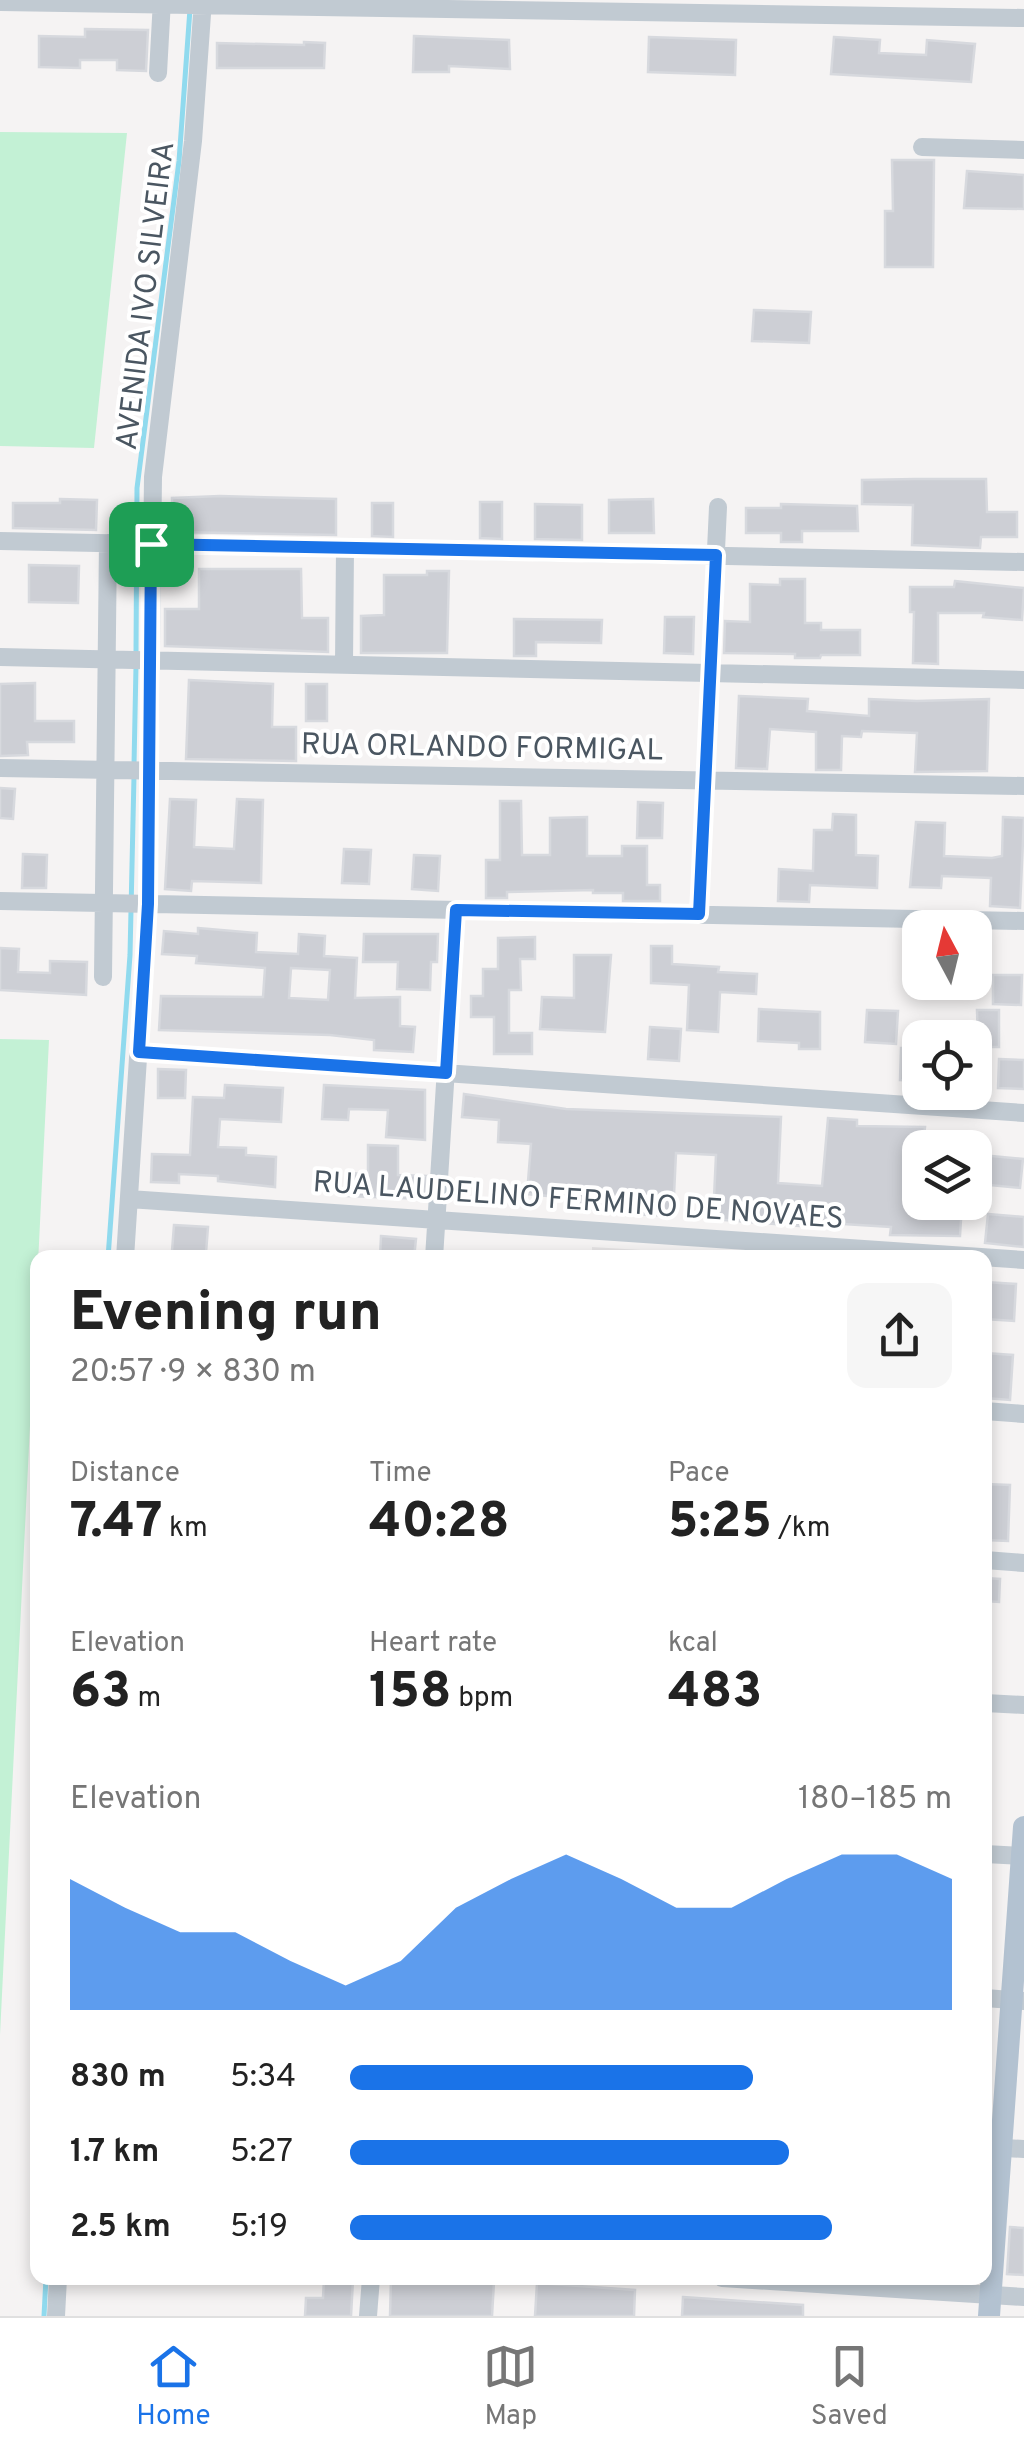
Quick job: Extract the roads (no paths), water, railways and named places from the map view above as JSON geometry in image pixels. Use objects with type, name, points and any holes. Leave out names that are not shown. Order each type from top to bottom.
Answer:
[{"type":"main road","points":[[992,2282],[1018,2001],[1024,1826]]},
{"type":"street","points":[[0,2],[405,4],[1024,18]]},
{"type":"street","points":[[158,73],[166,3]]},
{"type":"street","name":"AVENIDA IVO SILVEIRA","points":[[104,977],[110,903],[113,659],[132,543],[153,477],[193,142],[201,4]]},
{"type":"street","points":[[922,146],[1024,150]]},
{"type":"street","points":[[699,914],[718,507]]},
{"type":"street","points":[[0,541],[1024,562]]},
{"type":"street","name":"AVENIDA IVO SILVEIRA","points":[[126,1250],[139,1052],[146,771],[146,660],[132,543]]},
{"type":"street","points":[[344,664],[345,548]]},
{"type":"street","points":[[0,657],[1024,680]]},
{"type":"street","name":"RUA ORLANDO FORMIGAL","points":[[0,768],[1024,786]]},
{"type":"street","points":[[0,901],[1024,921]]},
{"type":"street","points":[[434,1250],[456,910]]},
{"type":"street","points":[[139,1052],[1024,1114]]},
{"type":"street","name":"RUA LAUDELINO FERMINO DE NOVAES","points":[[129,1199],[877,1250]]},
{"type":"street","name":"RUA LAUDELINO FERMINO DE NOVAES","points":[[992,1258],[1024,1260]]},
{"type":"street","points":[[992,1412],[1024,1414]]},
{"type":"street","points":[[992,1561],[1024,1563]]},
{"type":"street","points":[[992,1704],[1024,1706]]},
{"type":"street","points":[[992,1854],[1023,1856]]},
{"type":"street","points":[[992,1999],[1018,2001]]},
{"type":"street","points":[[56,2316],[58,2285]]},
{"type":"street","points":[[368,2316],[370,2285]]},
{"type":"street","points":[[789,2285],[990,2306],[1024,2297]]},
{"type":"waterway","points":[[136,655],[137,488],[179,161],[190,9]]},
{"type":"waterway","points":[[134,765],[136,666]]},
{"type":"waterway","points":[[109,1250],[130,955],[134,776]]},
{"type":"waterway","points":[[44,2316],[46,2285]]}]
